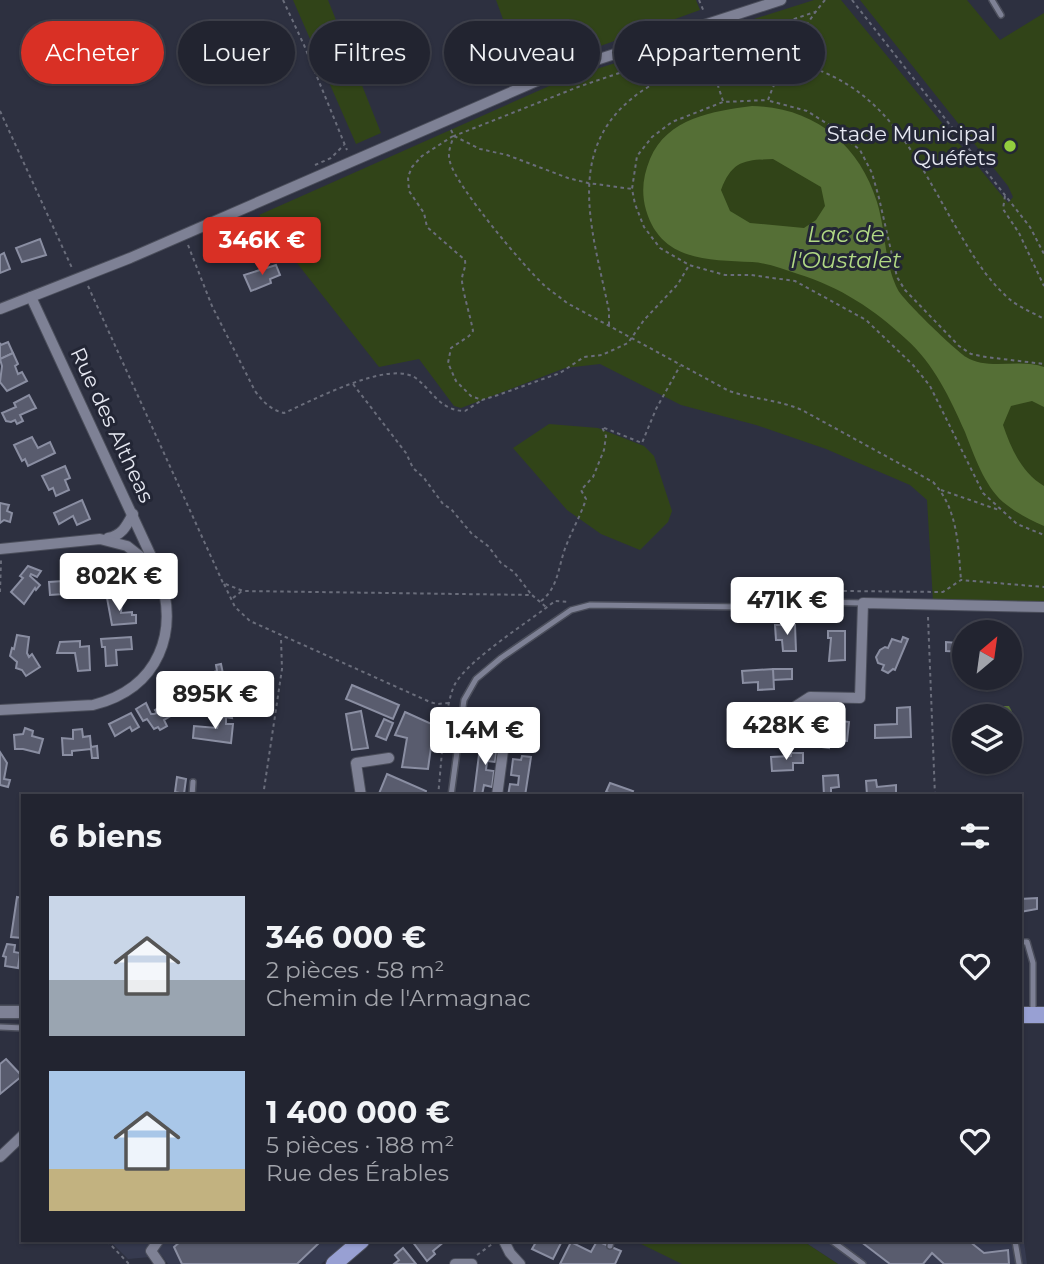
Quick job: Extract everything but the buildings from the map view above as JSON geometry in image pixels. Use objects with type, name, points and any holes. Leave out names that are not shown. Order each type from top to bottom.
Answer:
[{"type":"main road","points":[[334,1264],[360,1242]]},
{"type":"street","points":[[715,21],[781,0]]},
{"type":"street","points":[[0,309],[185,234],[553,74],[614,54]]},
{"type":"street","name":"Rue des Altheas","points":[[0,710],[93,705],[107,701],[142,680],[155,662],[166,638],[168,607],[158,571],[31,297]]},
{"type":"street","points":[[1,548],[117,536],[124,531],[133,514]]},
{"type":"street","points":[[100,539],[127,546],[158,571]]},
{"type":"street","points":[[796,706],[810,697],[860,698],[863,603],[1044,607]]},
{"type":"street","points":[[497,794],[504,743]]},
{"type":"street","points":[[361,794],[356,763],[389,758]]},
{"type":"street","points":[[0,1012],[21,1012]]},
{"type":"street","points":[[0,1157],[21,1137]]},
{"type":"street","points":[[501,1242],[520,1264]]},
{"type":"street","points":[[153,1243],[151,1251],[160,1264]]},
{"type":"lane","points":[[992,0],[1001,15]]},
{"type":"lane","points":[[451,794],[464,700],[470,688],[476,679],[501,658],[571,610],[590,606],[745,607],[778,601],[863,603]]},
{"type":"lane","points":[[192,794],[193,782]]},
{"type":"lane","points":[[1022,942],[1027,942],[1033,963],[1032,1015]]},
{"type":"lane","points":[[0,1027],[21,1028]]},
{"type":"lane","points":[[833,1242],[863,1264]]},
{"type":"lane","points":[[1015,1242],[1018,1264]]},
{"type":"path","points":[[283,0],[353,160]]},
{"type":"path","points":[[699,0],[705,21]]},
{"type":"path","points":[[810,21],[825,0]]},
{"type":"path","points":[[852,0],[1030,227],[1044,254]]},
{"type":"path","points":[[788,21],[815,12]]},
{"type":"path","points":[[825,72],[877,107],[908,144],[990,281],[1017,305],[1044,319]]},
{"type":"path","points":[[482,400],[471,396],[456,380],[447,363],[451,348],[472,331],[462,278],[466,267],[465,260],[427,227],[424,213],[409,191],[408,177],[412,167],[422,156],[454,136],[614,75]]},
{"type":"path","points":[[609,327],[610,311],[588,204],[590,165],[600,134],[629,99],[652,84]]},
{"type":"path","points":[[718,84],[723,102]]},
{"type":"path","points":[[768,100],[775,84]]},
{"type":"path","points":[[1044,364],[971,354],[959,346],[905,290],[897,277],[872,173],[860,150],[834,128],[807,111],[768,100],[742,99],[723,102],[672,122],[652,137],[637,156],[632,189],[635,204],[644,227],[660,248],[689,265],[725,275],[751,275],[794,281],[866,320],[913,365],[930,386],[983,493],[1017,524],[1044,535]]},
{"type":"path","points":[[0,111],[240,614],[250,621],[430,702],[449,703]]},
{"type":"path","points":[[454,136],[480,149],[507,155],[588,183],[632,189]]},
{"type":"path","points":[[454,136],[449,153],[452,168],[493,225],[544,285],[567,303],[729,391],[746,397],[785,403],[802,410],[921,474],[940,490],[953,514],[961,580]]},
{"type":"path","points":[[318,176],[316,164],[331,158],[345,144]]},
{"type":"path","points":[[1005,195],[1003,209],[1019,233],[1044,286]]},
{"type":"path","points":[[185,234],[198,275],[255,391],[263,401],[284,413],[353,384],[387,373],[401,372],[416,378],[449,409],[465,411],[482,400],[560,373],[584,357],[602,355],[628,343],[644,320],[678,284],[689,265]]},
{"type":"path","points":[[541,602],[550,595],[557,579],[566,545],[586,499],[581,491],[593,477],[604,450],[606,436],[602,427],[642,443],[656,409],[680,365]]},
{"type":"path","points":[[353,384],[405,453],[413,468],[443,504],[451,509],[472,534],[488,546],[501,563],[514,572],[532,595],[547,608]]},
{"type":"path","points":[[940,490],[1000,510]]},
{"type":"path","points":[[0,592],[1,548]]},
{"type":"path","points":[[735,604],[741,590],[943,592],[961,580],[1044,587]]},
{"type":"path","points":[[223,583],[243,591],[532,595]]},
{"type":"path","points":[[232,599],[243,591]]},
{"type":"path","points":[[438,794],[449,703],[454,685],[467,667],[555,601],[569,602]]},
{"type":"path","points":[[928,605],[935,794]]},
{"type":"path","points":[[263,794],[282,669],[281,635]]},
{"type":"path","points":[[108,1242],[129,1264]]},
{"type":"path","points":[[463,1264],[498,1242]]},
{"type":"shaded area","points":[[293,0],[328,0],[336,21],[309,21],[309,37]]},
{"type":"shaded area","points":[[496,0],[696,0],[700,10],[670,21],[614,21],[614,41],[600,46],[600,21],[504,21]]},
{"type":"shaded area","points":[[814,0],[841,0],[1008,203],[1013,197],[1008,186],[860,0],[967,0],[1000,40],[1044,13],[1044,603],[933,601],[927,500],[910,485],[826,449],[756,425],[681,405],[600,364],[565,368],[461,408],[454,406],[419,359],[379,367],[259,215],[554,84],[600,84],[600,68],[614,63],[614,84],[825,84],[825,21],[748,21]]},
{"type":"shaded area","points":[[330,84],[361,84],[381,133],[356,144]]},
{"type":"shaded area","points":[[549,424],[598,428],[644,446],[654,456],[672,511],[668,522],[640,550],[601,534],[567,510],[513,448]]},
{"type":"shaded area","points":[[1022,1228],[1027,1264],[838,1264],[805,1242],[1022,1242]]},
{"type":"shaded area","points":[[111,1242],[347,1242],[321,1264],[168,1264],[162,1256],[128,1259]]},
{"type":"shaded area","points":[[637,1242],[805,1242],[838,1264],[682,1264]]},
{"type":"water","name":"Lac de l'Oustalet","points":[[752,106],[795,113],[831,133],[846,146],[869,181],[877,202],[890,269],[898,290],[919,314],[960,352],[984,363],[1044,367],[1044,407],[1032,401],[1011,406],[1003,425],[1018,460],[1036,481],[1044,486],[1044,526],[1017,512],[996,495],[980,469],[965,432],[933,370],[916,349],[882,318],[842,292],[781,268],[689,255],[663,240],[653,227],[644,203],[644,184],[650,159],[658,145],[668,134],[693,119]],"holes":[[[773,159],[821,187],[825,206],[816,220],[804,228],[750,223],[730,211],[721,190],[730,173],[740,164]]]},
{"type":"place","name":"Stade Municipal Quéfets","points":[[1010,146]]}]
